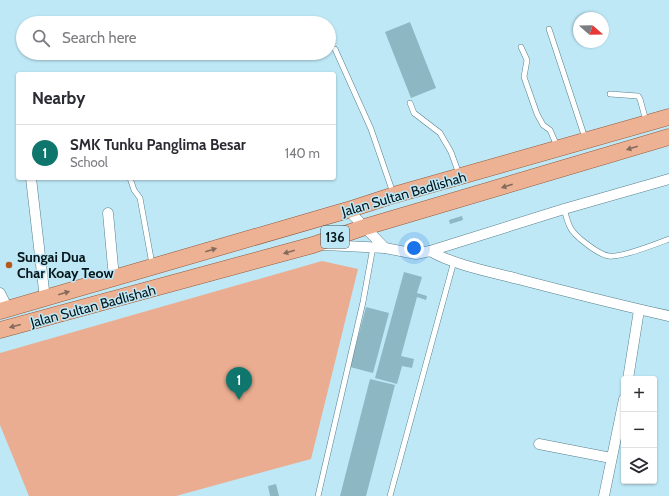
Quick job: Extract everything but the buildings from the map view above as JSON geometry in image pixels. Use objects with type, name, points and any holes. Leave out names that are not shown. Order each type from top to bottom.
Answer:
[{"type":"main road","name":"Jalan Sultan Badlishah","points":[[4,310],[348,210],[394,195],[669,117]]},
{"type":"main road","name":"Jalan Sultan Badlishah","points":[[0,330],[312,245],[365,227],[669,137]]},
{"type":"street","points":[[312,245],[385,248],[416,254],[669,179]]},
{"type":"street","points":[[32,180],[45,299]]},
{"type":"street","points":[[348,210],[385,248]]},
{"type":"street","points":[[108,213],[114,278]]},
{"type":"street","points":[[430,251],[454,261],[639,310],[669,316]]},
{"type":"street","points":[[0,293],[4,310]]},
{"type":"street","points":[[628,376],[639,310]]},
{"type":"street","points":[[604,496],[621,412]]},
{"type":"street","points":[[539,444],[611,458]]},
{"type":"lane","points":[[549,29],[586,141]]},
{"type":"lane","points":[[521,47],[527,60],[524,77],[537,114],[543,125],[550,130],[558,149]]},
{"type":"lane","points":[[336,51],[371,129],[394,195]]},
{"type":"lane","points":[[610,94],[638,96],[646,124]]},
{"type":"lane","points":[[410,103],[414,112],[440,134],[451,152],[460,177]]},
{"type":"lane","points":[[131,180],[134,190],[140,198],[152,267]]},
{"type":"lane","points":[[564,209],[570,228],[592,248],[609,256],[628,253],[669,239]]},
{"type":"lane","points":[[318,496],[374,248]]},
{"type":"lane","points":[[390,496],[454,261]]},
{"type":"shaded area","points":[[322,261],[358,269],[311,459],[176,496],[29,496],[0,425],[0,353]]},
{"type":"place","name":"Sungai Dua Char Koay Teow","points":[[9,265]]},
{"type":"place","name":"SMK Tunku Panglima Besar","points":[[239,400]]}]
